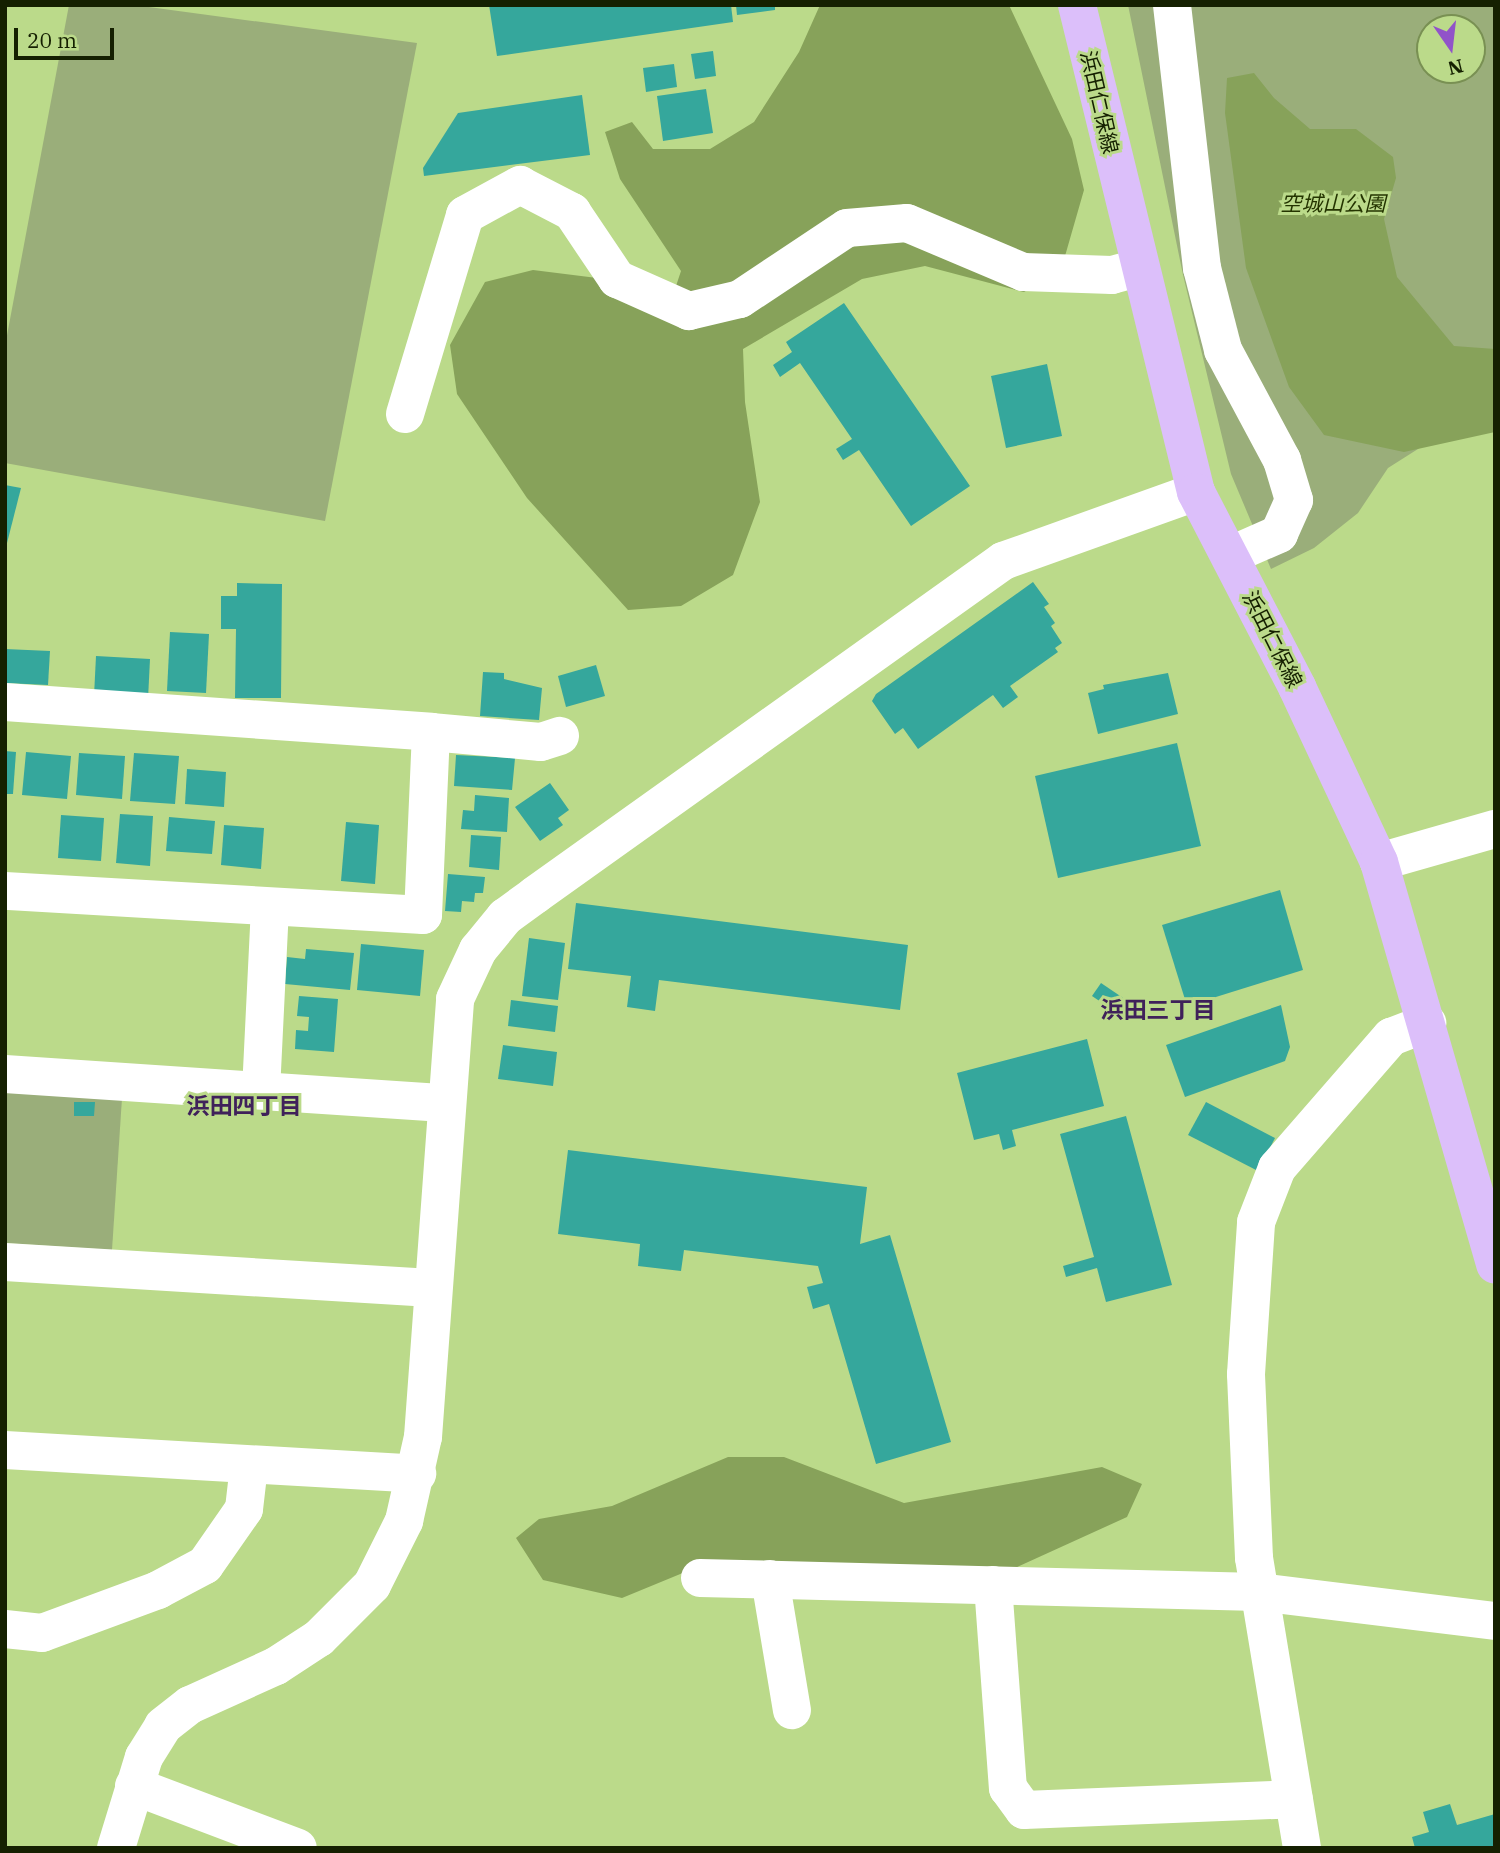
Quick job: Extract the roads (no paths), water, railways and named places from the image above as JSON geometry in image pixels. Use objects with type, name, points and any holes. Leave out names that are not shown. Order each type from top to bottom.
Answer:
[{"type":"main road","name":"浜田仁保線","points":[[1077,5],[1138,268],[1196,492],[1231,555],[1380,862],[1495,1265]]},
{"type":"street","points":[[1171,5],[1205,280],[1223,351],[1282,460],[1294,500],[1279,534],[1231,555]]},
{"type":"street","points":[[405,414],[465,215],[520,185],[572,212],[617,279],[689,311],[740,299],[847,228],[907,223],[1023,272],[1112,275],[1138,268]]},
{"type":"street","points":[[116,1848],[144,1757],[163,1726],[190,1705],[276,1667],[319,1638],[372,1585],[404,1521],[423,1437],[444,1103],[455,999],[478,950],[505,917],[1003,561],[1196,492]]},
{"type":"street","points":[[5,702],[541,742],[560,736]]},
{"type":"street","points":[[5,891],[270,909],[423,915],[431,732]]},
{"type":"street","points":[[1380,862],[1495,830]]},
{"type":"street","points":[[261,1091],[270,909]]},
{"type":"street","points":[[1302,1848],[1254,1558],[1246,1374],[1256,1222],[1277,1168],[1391,1037],[1427,1023]]},
{"type":"street","points":[[5,1074],[444,1103]]},
{"type":"street","points":[[5,1262],[431,1287]]},
{"type":"street","points":[[5,1450],[416,1474]]},
{"type":"street","points":[[5,1629],[42,1633],[158,1590],[205,1565],[244,1510],[249,1466]]},
{"type":"street","points":[[700,1578],[1259,1592],[1495,1621]]},
{"type":"street","points":[[770,1580],[792,1710]]},
{"type":"street","points":[[993,1585],[1008,1788],[1024,1810],[1294,1799]]},
{"type":"street","points":[[134,1786],[298,1848]]},
{"type":"district","name":"浜田三丁目","points":[[1158,1009]]},
{"type":"district","name":"浜田四丁目","points":[[244,1105]]},
{"type":"park label","name":"空城山公園","points":[[1333,203]]}]
